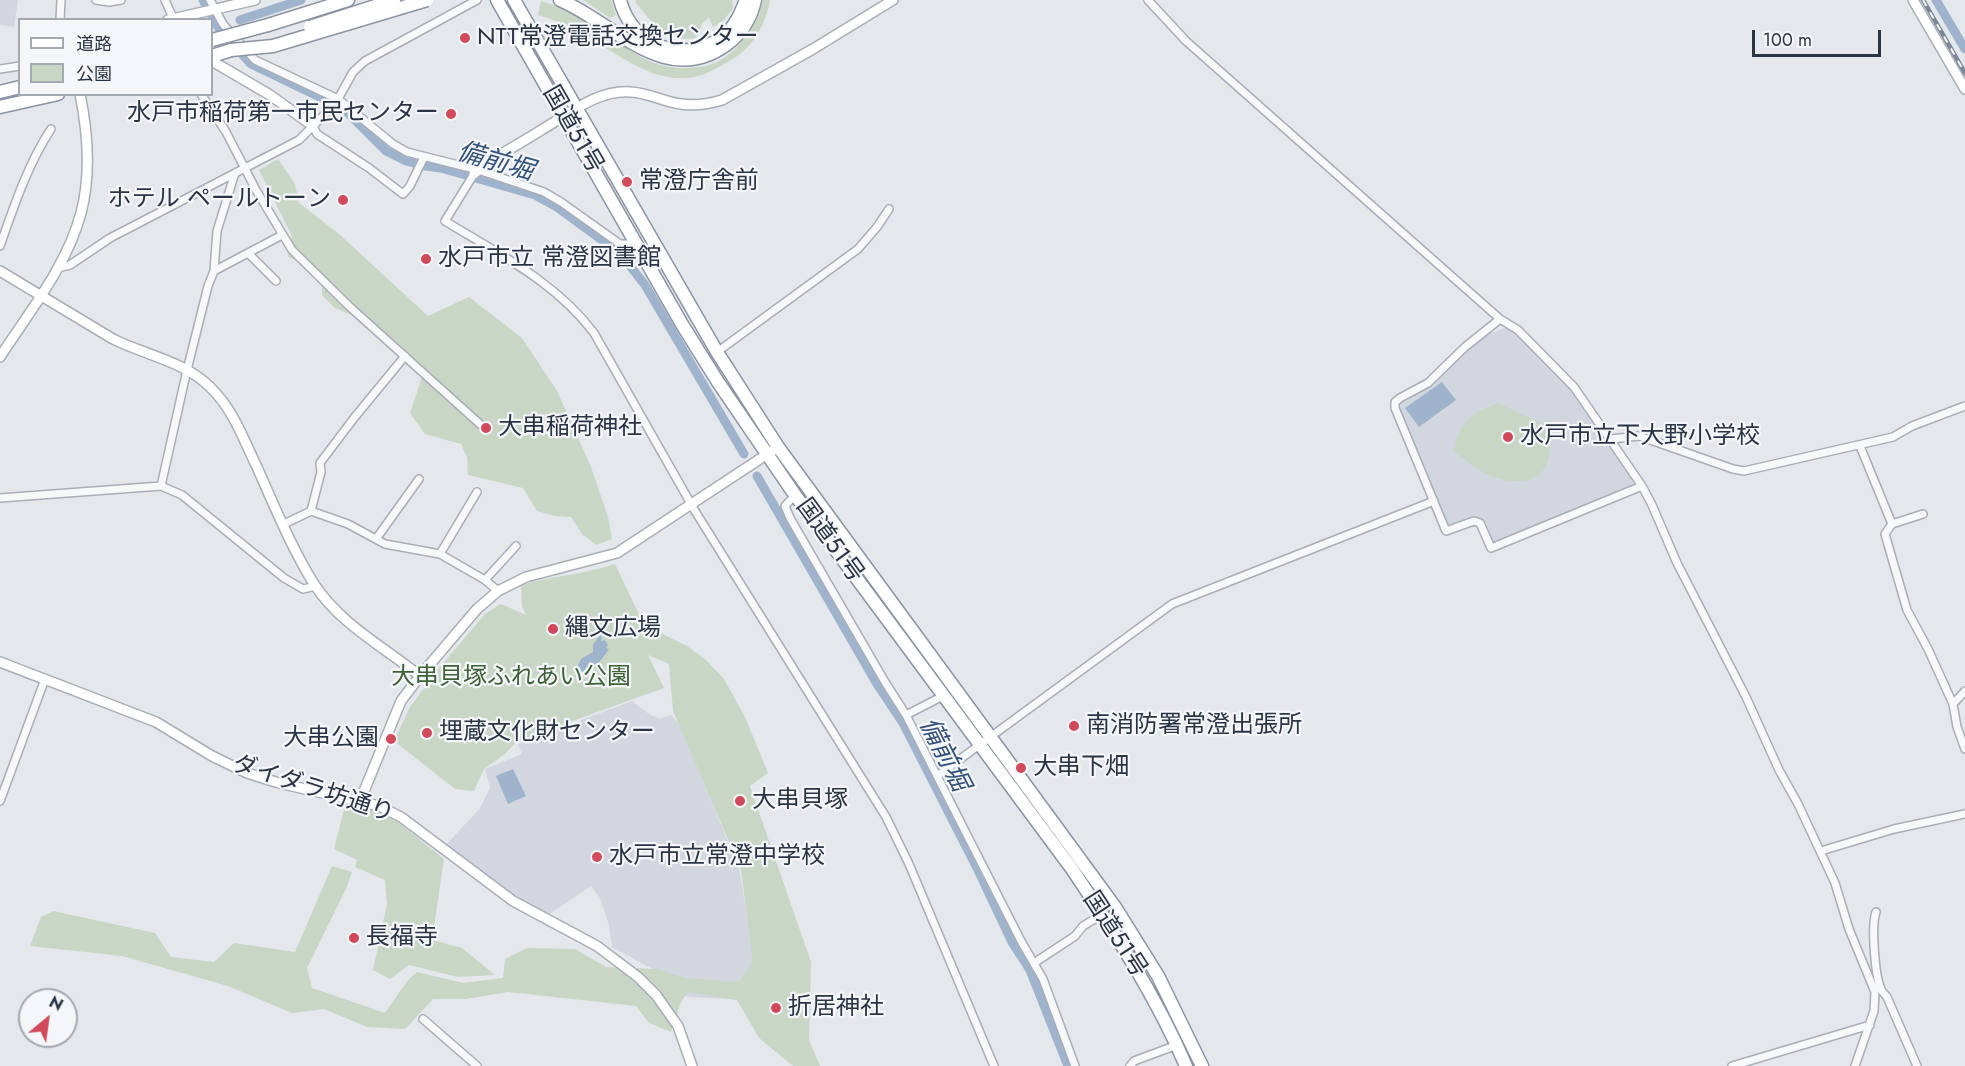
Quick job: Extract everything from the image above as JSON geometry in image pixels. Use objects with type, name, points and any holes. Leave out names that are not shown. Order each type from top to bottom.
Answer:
[{"type":"highway","points":[[268,25],[332,0]]},
{"type":"highway","points":[[213,40],[348,0]]},
{"type":"highway","points":[[213,56],[394,0]]},
{"type":"highway","points":[[231,50],[273,46],[427,0]]},
{"type":"highway","name":"国道51号","points":[[497,0],[683,326],[795,495],[1072,870],[1102,914],[1145,982],[1186,1066]]},
{"type":"highway","name":"国道51号","points":[[514,0],[717,352],[778,447],[1115,907],[1162,985],[1202,1066]]},
{"type":"highway","points":[[560,0],[588,13],[641,48],[667,59],[678,60],[700,57],[718,50],[734,39],[747,23],[755,0]]},
{"type":"highway","points":[[620,0],[625,14],[640,35],[660,47],[681,51],[700,48],[727,34],[739,17],[746,0]]},
{"type":"highway","points":[[0,92],[18,88]]},
{"type":"highway","points":[[0,107],[49,96]]},
{"type":"street","points":[[60,18],[61,0]]},
{"type":"street","points":[[96,0],[109,2],[121,0]]},
{"type":"street","points":[[165,0],[172,18]]},
{"type":"street","points":[[175,18],[211,7],[255,0]]},
{"type":"street","points":[[58,268],[70,265],[110,238],[299,140],[328,111],[353,72],[365,61],[477,0]]},
{"type":"street","points":[[893,0],[813,49],[722,100],[708,104],[682,105],[630,91],[596,98],[564,116],[474,176],[445,221],[549,287],[584,320],[594,333],[691,504],[886,817],[909,864],[994,1066]]},
{"type":"street","points":[[1148,0],[1186,41],[1500,319],[1518,330],[1574,387],[1611,439],[1652,505],[1677,563],[1821,851],[1835,883],[1849,929],[1878,991],[1887,997],[1917,1066]]},
{"type":"street","points":[[1913,0],[1965,89]]},
{"type":"street","points":[[211,7],[255,60],[348,105],[393,144],[421,163],[544,192],[620,244],[636,241]]},
{"type":"street","points":[[213,62],[270,95],[313,126],[317,134],[369,168],[403,194],[410,186],[421,163]]},
{"type":"street","points":[[0,69],[18,66]]},
{"type":"street","points":[[0,357],[58,268],[81,213],[85,188],[87,144],[80,96]]},
{"type":"street","points":[[202,96],[226,132],[282,235],[300,258],[350,307],[481,425]]},
{"type":"street","points":[[0,246],[39,147],[51,129]]},
{"type":"street","points":[[161,486],[187,370],[208,286],[214,271],[217,231],[235,173]]},
{"type":"street","points":[[717,352],[858,249],[889,209]]},
{"type":"street","points":[[214,271],[282,235]]},
{"type":"street","points":[[249,253],[276,281]]},
{"type":"street","points":[[0,271],[113,339],[187,370],[209,386],[225,404],[240,430],[316,586],[343,617],[420,676]]},
{"type":"street","points":[[1500,319],[1465,347],[1428,383],[1395,402],[1395,408],[1446,531],[1474,521],[1480,523],[1491,548],[1642,486]]},
{"type":"street","points":[[311,511],[321,472],[320,463],[405,356]]},
{"type":"street","points":[[1611,439],[1638,436],[1732,469],[1744,471],[1893,437],[1912,426],[1965,406]]},
{"type":"street","points":[[1860,446],[1892,524]]},
{"type":"street","points":[[360,801],[396,710],[420,676],[477,609],[498,591],[526,577],[617,553],[778,447]]},
{"type":"street","points":[[376,539],[419,479]]},
{"type":"street","points":[[0,498],[161,486],[182,495],[284,578],[303,589],[316,586]]},
{"type":"street","points":[[440,554],[477,492]]},
{"type":"street","points":[[795,495],[785,506],[790,518],[906,715],[1043,979],[1075,1066]]},
{"type":"street","points":[[937,776],[1172,604],[1434,501]]},
{"type":"street","points":[[284,524],[311,511],[348,524],[385,544],[440,554],[485,579],[498,591]]},
{"type":"street","points":[[1923,514],[1892,524],[1886,534],[1907,610],[1953,704],[1957,727],[1965,749]]},
{"type":"street","points":[[485,579],[516,546]]},
{"type":"street","name":"ダイダラ坊通り","points":[[0,662],[156,722],[212,756],[247,773],[279,783],[379,806],[401,817],[513,901],[597,945],[638,977],[667,1010],[683,1036],[692,1066]]},
{"type":"street","points":[[0,801],[45,679]]},
{"type":"street","points":[[1953,704],[1965,691]]},
{"type":"street","points":[[906,715],[943,696]]},
{"type":"street","points":[[1821,851],[1894,829],[1965,814]]},
{"type":"street","points":[[1855,1066],[1870,1025],[1878,991],[1872,922],[1876,912]]},
{"type":"street","points":[[1034,963],[1075,936],[1083,926],[1102,914]]},
{"type":"street","points":[[423,1020],[477,1066]]},
{"type":"street","points":[[1732,1066],[1870,1025]]},
{"type":"street","points":[[1130,1066],[1134,1061],[1177,1045]]},
{"type":"shaded area","points":[[0,0],[18,0],[14,27],[0,25]]},
{"type":"shaded area","name":"水戸市立下大野小学校","points":[[1506,327],[1522,337],[1562,380],[1592,417],[1633,481],[1632,486],[1494,544],[1490,541],[1482,519],[1475,517],[1452,527],[1449,525],[1398,406],[1401,401],[1487,335]]},
{"type":"shaded area","name":"水戸市立常澄中学校","points":[[632,701],[660,719],[671,715],[680,726],[739,868],[753,953],[754,980],[750,1000],[687,997],[658,972],[612,947],[609,925],[600,898],[591,886],[548,915],[512,895],[445,846],[480,808],[490,788],[485,769],[522,754],[518,744]]},
{"type":"green space","points":[[583,0],[611,0],[616,15],[610,18]]},
{"type":"green space","points":[[636,0],[732,0],[733,8],[724,20],[713,27],[709,17],[702,24],[696,38],[684,39],[675,38],[661,31],[635,2]]},
{"type":"green space","points":[[763,0],[770,0],[765,19],[751,44],[728,62],[694,77],[661,76],[630,63],[572,27],[538,15],[541,1],[549,3],[585,20],[644,58],[668,67],[697,67],[719,61],[742,42],[755,23]]},
{"type":"green space","points":[[278,159],[295,184],[299,203],[339,234],[428,316],[469,297],[522,338],[557,391],[591,467],[608,517],[612,539],[596,545],[582,534],[571,517],[537,511],[523,488],[468,475],[467,457],[461,444],[425,434],[410,413],[425,368],[379,327],[335,308],[322,295],[322,272],[288,257],[292,236],[259,170]]},
{"type":"green space","points":[[1497,403],[1553,428],[1546,464],[1540,474],[1535,477],[1521,481],[1499,479],[1483,472],[1454,452],[1459,434],[1468,419]]},
{"type":"green space","name":"大串貝塚ふれあい公園","points":[[615,564],[644,625],[687,646],[706,660],[724,679],[745,717],[768,773],[750,786],[811,962],[809,1040],[820,1066],[793,1066],[759,1038],[737,1000],[688,992],[681,1002],[671,1032],[649,1023],[636,1006],[508,992],[466,999],[433,999],[405,1029],[367,1027],[324,1009],[292,1013],[228,986],[122,956],[30,946],[41,917],[53,911],[155,933],[171,957],[214,962],[234,943],[295,952],[332,866],[352,872],[307,968],[312,988],[385,1013],[408,980],[417,972],[463,983],[503,978],[505,959],[527,948],[575,949],[606,967],[657,969],[685,978],[739,982],[753,962],[741,870],[673,711],[669,664],[648,655],[664,688],[517,741],[505,754],[484,769],[474,791],[455,789],[394,741],[410,707],[439,668],[485,614],[501,604],[526,615],[522,606],[521,585]]},
{"type":"green space","points":[[346,802],[374,810],[399,823],[444,859],[432,940],[462,948],[495,975],[458,977],[409,965],[390,979],[373,970],[387,904],[385,880],[355,867],[357,860],[334,849]]},
{"type":"water","points":[[1442,382],[1456,400],[1419,427],[1405,408]]},
{"type":"water","points":[[600,635],[601,641],[605,640],[608,645],[606,648],[609,649],[598,664],[582,672],[577,667],[581,659],[593,652],[593,645]]},
{"type":"water","points":[[513,769],[526,796],[508,804],[496,776]]},
{"type":"waterway","name":"備前堀","points":[[203,0],[220,30],[251,64],[347,112],[386,151],[406,161],[441,168],[535,195],[557,207],[620,253],[645,285],[744,454]]},
{"type":"waterway","points":[[240,20],[301,0]]},
{"type":"waterway","points":[[1936,0],[1965,49]]},
{"type":"waterway","name":"備前堀","points":[[757,476],[877,684],[903,723],[1012,942],[1030,970],[1068,1066]]},
{"type":"railway","points":[[1923,0],[1965,73]]},
{"type":"place","name":"NTT常澄電話交換センター","points":[[465,38]]},
{"type":"place","name":"水戸市稲荷第一市民センター","points":[[451,114]]},
{"type":"place","name":"常澄庁舎前","points":[[627,182]]},
{"type":"place","name":"ホテル ペールトーン","points":[[343,200]]},
{"type":"place","name":"水戸市立 常澄図書館","points":[[426,259]]},
{"type":"place","name":"大串稲荷神社","points":[[486,428]]},
{"type":"place","name":"水戸市立下大野小学校","points":[[1508,437]]},
{"type":"place","name":"縄文広場","points":[[553,629]]},
{"type":"place","name":"南消防署常澄出張所","points":[[1074,726]]},
{"type":"place","name":"埋蔵文化財センター","points":[[427,733]]},
{"type":"place","name":"大串公園","points":[[391,739]]},
{"type":"place","name":"大串下畑","points":[[1021,768]]},
{"type":"place","name":"大串貝塚","points":[[740,801]]},
{"type":"place","name":"水戸市立常澄中学校","points":[[597,857]]},
{"type":"place","name":"長福寺","points":[[354,938]]},
{"type":"place","name":"折居神社","points":[[776,1008]]}]
